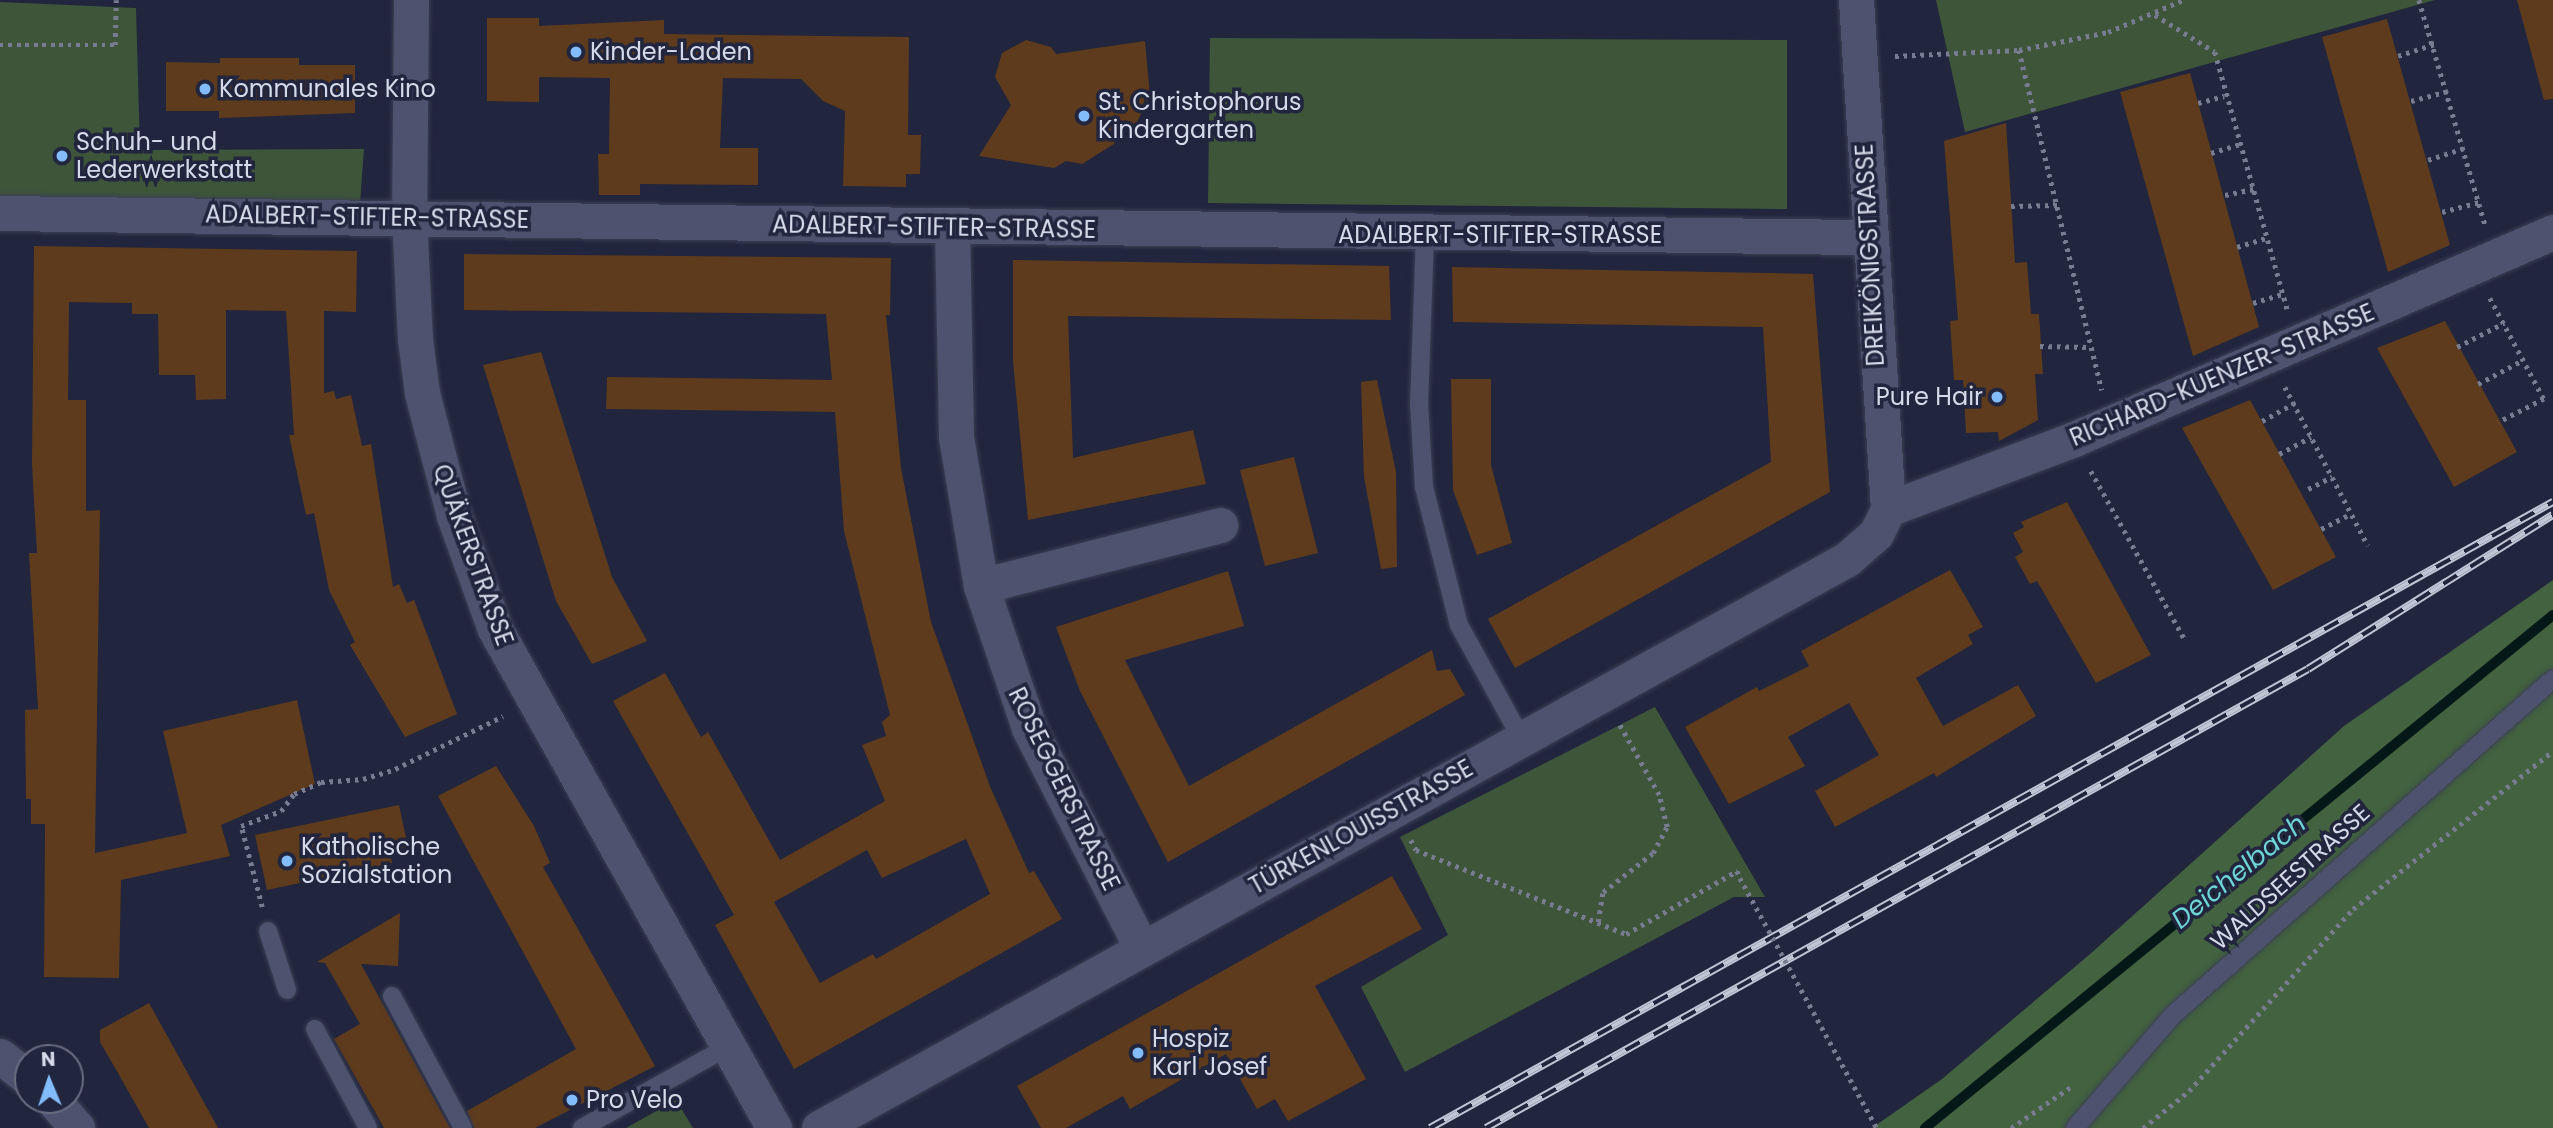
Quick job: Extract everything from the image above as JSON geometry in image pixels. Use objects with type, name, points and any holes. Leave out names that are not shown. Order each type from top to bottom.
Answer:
[{"type":"street","name":"QUÄKERSTRASSE","points":[[411,0],[409,217],[415,339],[436,454],[495,629],[726,1048],[774,1128]]},
{"type":"street","name":"DREIKÖNIGSTRASSE","points":[[1856,0],[1867,237],[1888,509]]},
{"type":"street","name":"ADALBERT-STIFTER-STRASSE","points":[[0,213],[409,217],[1425,235],[1867,237]]},
{"type":"street","name":"ROSEGGERSTRASSE","points":[[952,228],[956,437],[981,586],[1029,728],[1142,949]]},
{"type":"street","name":"RICHARD-KUENZER-STRASSE","points":[[1888,509],[2074,439],[2553,232]]},
{"type":"street","name":"TÜRKENLOUISSTRASSE","points":[[819,1128],[1847,559],[1876,534],[1888,509]]},
{"type":"street","points":[[981,586],[1220,525]]},
{"type":"street","points":[[0,1056],[14,1067]]},
{"type":"street","points":[[65,1114],[77,1128]]},
{"type":"lane","points":[[1425,235],[1419,403],[1424,487],[1459,625],[1521,738]]},
{"type":"lane","name":"WALDSEESTRASSE","points":[[2076,1128],[2173,1016],[2553,679]]},
{"type":"lane","points":[[268,931],[287,990]]},
{"type":"lane","points":[[392,996],[463,1128]]},
{"type":"lane","points":[[315,1029],[369,1128]]},
{"type":"lane","points":[[582,1128],[726,1048]]},
{"type":"path","points":[[0,45],[115,46],[116,0]]},
{"type":"path","points":[[1859,59],[2019,50],[2108,32],[2155,15],[2183,0]]},
{"type":"path","points":[[2418,0],[2436,44],[2479,202],[2484,262],[2504,323],[2544,399],[2499,422]]},
{"type":"path","points":[[2155,15],[2215,52],[2224,96],[2283,294],[2282,349],[2294,404],[2368,546]]},
{"type":"path","points":[[2398,56],[2436,44]]},
{"type":"path","points":[[2019,50],[2090,347],[2111,422]]},
{"type":"path","points":[[2411,101],[2448,91]]},
{"type":"path","points":[[2198,103],[2224,96]]},
{"type":"path","points":[[2211,153],[2240,144]]},
{"type":"path","points":[[2428,160],[2464,148]]},
{"type":"path","points":[[2225,195],[2253,189]]},
{"type":"path","points":[[2442,212],[2479,202]]},
{"type":"path","points":[[2011,206],[2057,205]]},
{"type":"path","points":[[2237,247],[2266,238]]},
{"type":"path","points":[[2253,303],[2283,294]]},
{"type":"path","points":[[2458,347],[2504,323]]},
{"type":"path","points":[[2040,346],[2090,347]]},
{"type":"path","points":[[2478,384],[2523,360]]},
{"type":"path","points":[[2262,421],[2294,404]]},
{"type":"path","points":[[2279,454],[2311,437]]},
{"type":"path","points":[[2074,439],[2185,638]]},
{"type":"path","points":[[2308,489],[2332,477]]},
{"type":"path","points":[[2321,529],[2351,514]]},
{"type":"path","points":[[1598,922],[1604,892],[1653,853],[1667,827],[1659,795],[1602,694]]},
{"type":"path","points":[[268,931],[242,825],[281,811],[294,794],[321,782],[363,779],[395,769],[534,700]]},
{"type":"path","points":[[2143,1128],[2189,1091],[2353,909],[2553,751]]},
{"type":"path","points":[[1394,808],[1416,850],[1626,934],[1737,871],[1877,1128]]},
{"type":"green space","points":[[1936,0],[2435,0],[1965,132]]},
{"type":"green space","points":[[0,2],[136,8],[140,150],[364,149],[360,204],[0,204]]},
{"type":"green space","points":[[1210,38],[1787,40],[1787,209],[1208,203]]},
{"type":"green space","points":[[2553,580],[2553,1128],[1872,1128],[1942,1079],[2089,955],[2344,726]]},
{"type":"green space","points":[[1655,707],[1765,897],[1734,897],[1405,1072],[1361,987],[1448,935],[1400,837]]},
{"type":"green space","points":[[676,1100],[693,1128],[626,1128]]},
{"type":"building","points":[[2517,0],[2553,0],[2553,99],[2544,100]]},
{"type":"building","points":[[487,18],[539,18],[539,26],[664,20],[664,34],[909,37],[908,135],[921,135],[920,174],[906,174],[906,187],[843,186],[845,111],[823,101],[801,79],[723,78],[720,148],[758,148],[758,185],[640,184],[640,195],[599,195],[598,154],[609,154],[610,78],[539,77],[539,102],[487,101]]},
{"type":"building","points":[[2387,19],[2450,245],[2388,272],[2322,37]]},
{"type":"building","points":[[1026,40],[1051,47],[1056,54],[1145,41],[1150,96],[1134,128],[1119,131],[1114,144],[1082,164],[1066,161],[1054,168],[979,156],[1011,105],[995,77],[1002,53]]},
{"type":"building","points":[[220,58],[299,58],[299,65],[355,65],[355,113],[219,118],[219,111],[166,111],[166,62],[220,63]]},
{"type":"building","points":[[2190,73],[2259,327],[2193,356],[2120,92]]},
{"type":"building","points":[[2006,123],[2015,263],[2027,262],[2031,314],[2039,314],[2043,374],[2035,374],[2038,420],[1999,441],[1998,432],[1966,433],[1963,380],[1954,380],[1950,321],[1958,320],[1944,141]]},
{"type":"building","points":[[34,246],[357,251],[356,312],[324,311],[324,393],[334,391],[336,399],[351,395],[362,446],[371,444],[393,587],[399,584],[407,603],[414,600],[457,714],[405,737],[350,645],[355,642],[329,590],[314,513],[306,515],[289,435],[294,435],[286,311],[226,310],[226,399],[196,400],[195,375],[159,375],[158,314],[132,314],[132,303],[69,302],[68,400],[86,400],[86,511],[100,510],[95,853],[187,833],[163,731],[297,700],[315,784],[221,825],[230,856],[121,880],[119,978],[44,977],[45,824],[31,824],[31,799],[26,799],[25,710],[38,709],[29,553],[37,553],[32,465]]},
{"type":"building","points":[[464,254],[891,258],[890,315],[886,315],[901,468],[931,622],[991,789],[1029,873],[1034,871],[1062,919],[794,1069],[715,925],[734,915],[613,701],[665,673],[701,737],[708,732],[780,860],[885,801],[862,745],[886,736],[882,722],[890,715],[844,531],[835,412],[606,409],[607,377],[832,380],[826,314],[464,310]],"holes":[[[966,839],[990,894],[876,959],[873,954],[820,983],[774,902],[867,850],[882,878]]]},
{"type":"building","points":[[1013,260],[1389,266],[1391,320],[1068,316],[1073,458],[1193,430],[1206,484],[1028,520],[1013,361]]},
{"type":"building","points":[[1452,267],[1813,274],[1830,492],[1515,668],[1488,619],[1771,462],[1763,327],[1453,322]]},
{"type":"building","points":[[2445,321],[2517,452],[2454,487],[2377,348]]},
{"type":"building","points":[[541,352],[612,577],[647,641],[592,664],[556,601],[483,365]]},
{"type":"building","points":[[1451,379],[1491,379],[1491,465],[1512,543],[1477,555],[1453,490]]},
{"type":"building","points":[[1377,380],[1396,472],[1397,567],[1381,569],[1364,477],[1361,382]]},
{"type":"building","points":[[2250,400],[2336,557],[2273,590],[2182,428]]},
{"type":"building","points":[[1294,457],[1318,553],[1265,566],[1240,470]]},
{"type":"building","points":[[2067,502],[2151,655],[2096,683],[2037,581],[2030,584],[2015,557],[2023,552],[2013,533],[2024,527],[2021,522]]},
{"type":"building","points":[[1950,570],[1983,627],[1968,635],[1973,644],[1916,678],[1943,726],[2018,685],[2036,716],[1936,777],[1934,773],[1835,827],[1815,791],[1879,755],[1849,703],[1788,737],[1805,766],[1729,804],[1685,727],[1757,687],[1759,691],[1809,666],[1801,651]]},
{"type":"building","points":[[1228,571],[1244,626],[1125,660],[1189,786],[1432,650],[1437,671],[1450,669],[1465,695],[1168,862],[1080,691],[1056,627]]},
{"type":"building","points":[[496,766],[534,826],[550,863],[543,867],[655,1066],[535,1128],[474,1128],[467,1111],[576,1049],[438,796]]},
{"type":"building","name":"Katholische Sozialstation","points":[[399,805],[408,847],[390,851],[392,863],[267,890],[255,835]]},
{"type":"building","points":[[1392,876],[1422,929],[1315,986],[1366,1079],[1288,1121],[1275,1099],[1257,1109],[1226,1054],[1130,1109],[1123,1096],[1066,1128],[1041,1128],[1017,1086]]},
{"type":"building","points":[[400,913],[398,966],[361,964],[450,1128],[384,1128],[334,1039],[360,1024],[325,963],[317,962]]},
{"type":"building","points":[[149,1003],[218,1128],[149,1128],[100,1042],[100,1030]]},
{"type":"waterway","name":"Deichelbach","points":[[1925,1128],[2553,615]]},
{"type":"railway","points":[[1430,1128],[2553,502]]},
{"type":"railway","points":[[1486,1128],[2308,669],[2553,515]]},
{"type":"place","name":"Kinder-Laden","points":[[576,52]]},
{"type":"place","name":"Kommunales Kino","points":[[205,89]]},
{"type":"place","name":"St. Christophorus Kindergarten","points":[[1084,116]]},
{"type":"place","name":"Schuh- und Lederwerkstatt","points":[[62,156]]},
{"type":"place","name":"Pure Hair","points":[[1997,397]]},
{"type":"place","name":"Katholische Sozialstation","points":[[287,861]]},
{"type":"place","name":"Hospiz Karl Josef","points":[[1138,1053]]},
{"type":"place","name":"Pro Velo","points":[[572,1100]]}]
